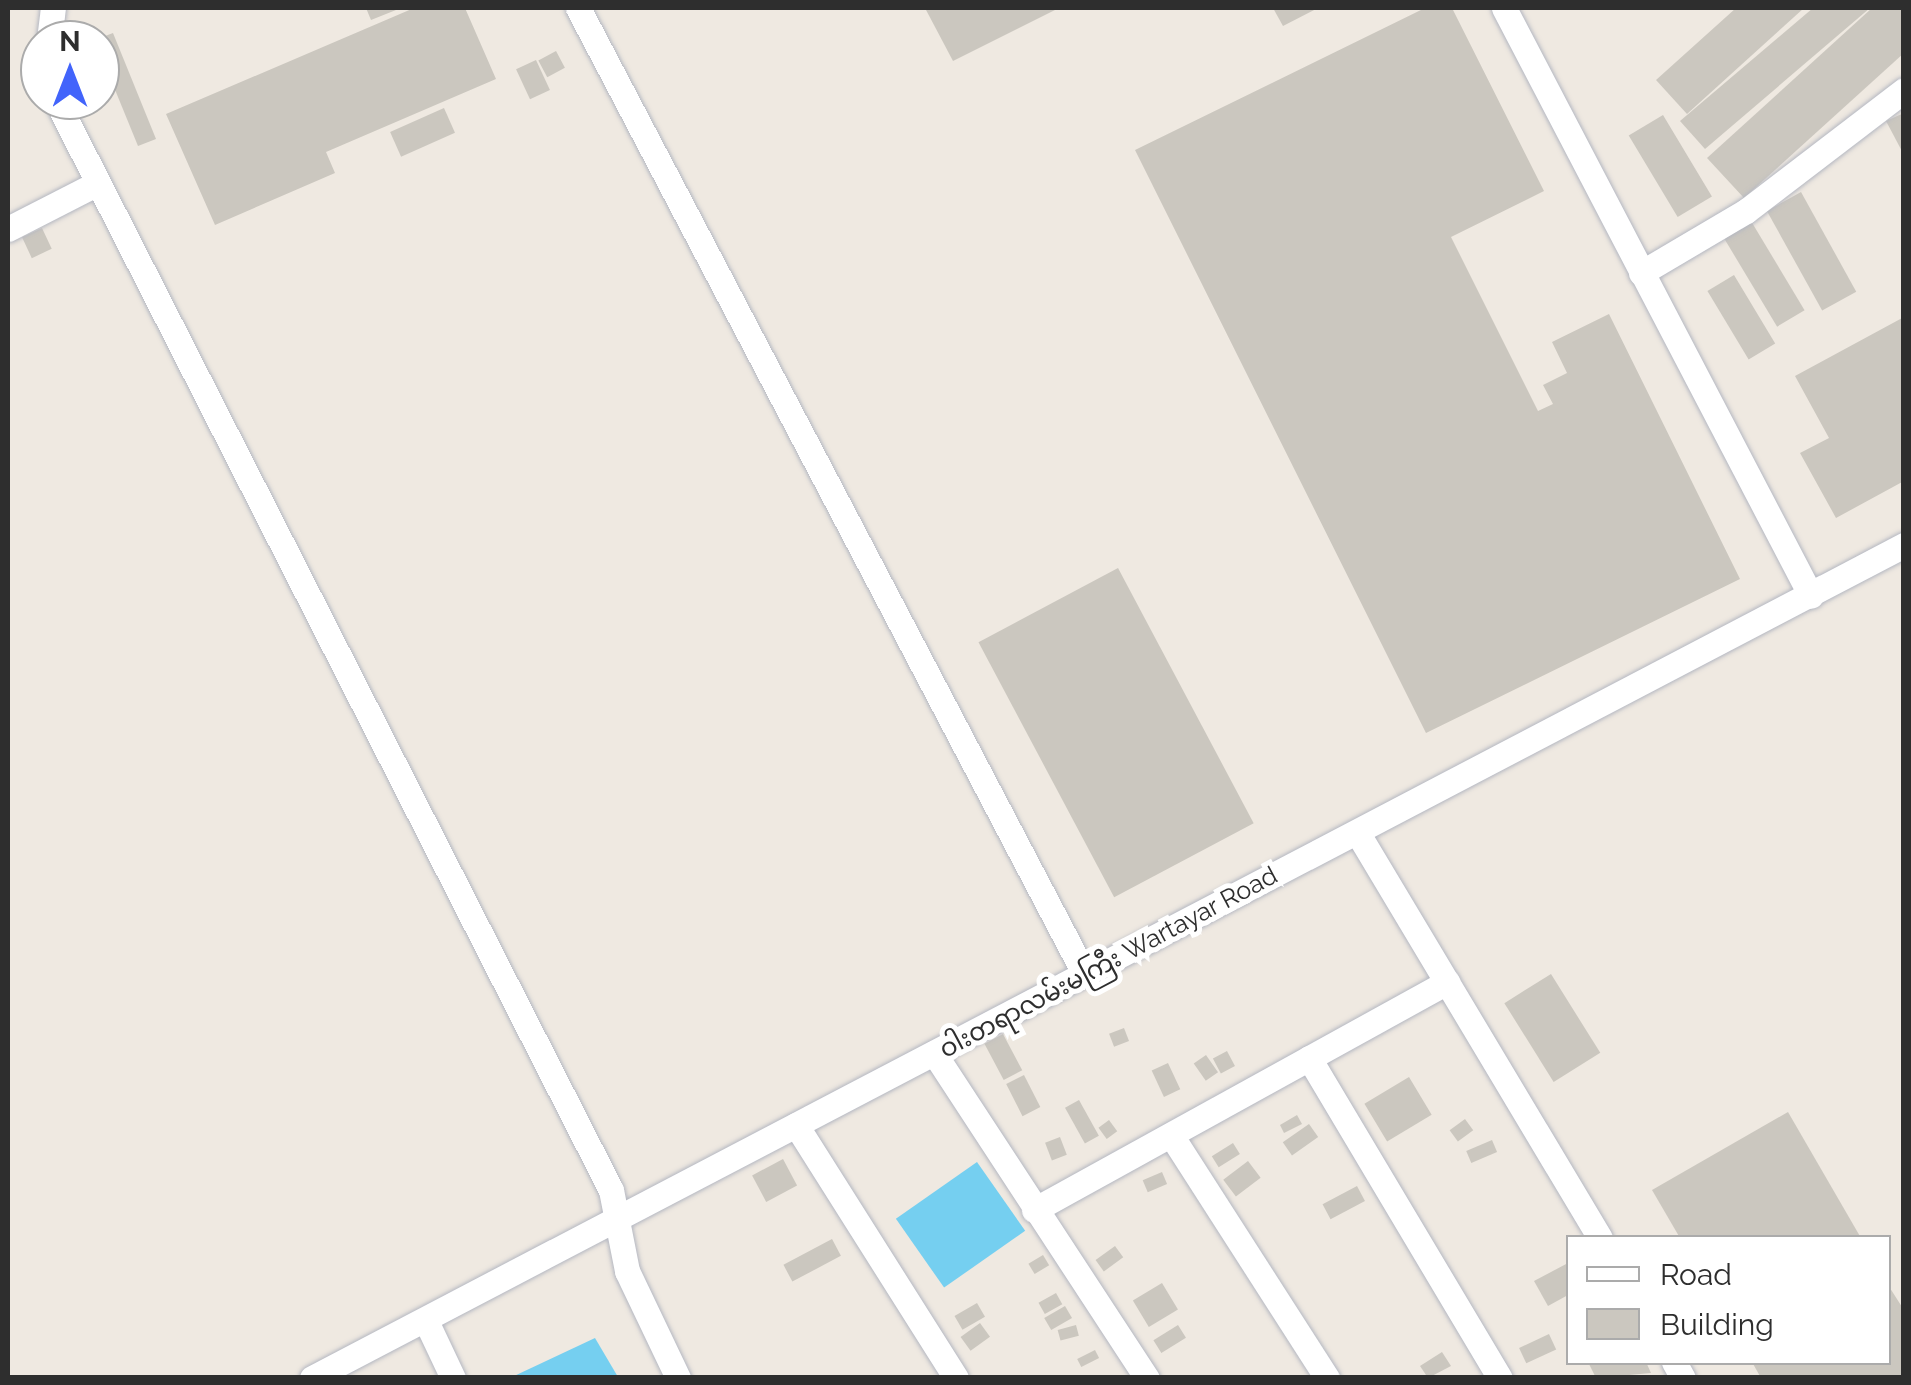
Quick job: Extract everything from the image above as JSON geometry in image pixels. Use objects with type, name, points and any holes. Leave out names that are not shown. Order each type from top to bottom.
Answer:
[{"type":"street","points":[[578,8],[1084,973]]},
{"type":"street","points":[[1504,8],[1811,596]]},
{"type":"street","points":[[1642,273],[1746,211],[1904,90]]},
{"type":"street","points":[[66,120],[610,1190],[627,1270],[678,1378]]},
{"type":"street","points":[[8,229],[96,184]]},
{"type":"street","name":"ဝါးတရာလမ်းမကြီး Wartayar Road","points":[[312,1378],[1904,545]]},
{"type":"street","points":[[1357,832],[1598,1235]]},
{"type":"street","points":[[1034,1210],[1446,982]]},
{"type":"street","points":[[934,1053],[1148,1378]]},
{"type":"street","points":[[1309,1058],[1500,1378]]},
{"type":"street","points":[[796,1125],[956,1378]]},
{"type":"street","points":[[1171,1134],[1327,1378]]},
{"type":"street","points":[[426,1320],[454,1378]]},
{"type":"water","points":[[977,1162],[1025,1231],[944,1288],[896,1219]]},
{"type":"water","points":[[595,1338],[618,1377],[512,1377]]},
{"type":"building","points":[[366,8],[401,8],[371,20]]},
{"type":"building","points":[[414,8],[465,8],[496,79],[326,152],[335,173],[215,225],[166,114]]},
{"type":"building","points":[[925,8],[1059,8],[953,61]]},
{"type":"building","points":[[1273,8],[1318,8],[1283,26]]},
{"type":"building","points":[[1425,8],[1452,8],[1544,191],[1451,237],[1538,411],[1553,404],[1543,385],[1567,373],[1552,342],[1609,314],[1740,579],[1426,733],[1135,150]]},
{"type":"building","points":[[1736,8],[1804,8],[1687,114],[1656,80]]},
{"type":"building","points":[[1813,8],[1870,8],[1705,149],[1680,121]]},
{"type":"building","points":[[1872,8],[1904,8],[1904,53],[1744,198],[1707,158]]},
{"type":"building","points":[[120,50],[156,139],[138,146],[120,102]]},
{"type":"building","points":[[556,51],[565,68],[547,77],[538,60]]},
{"type":"building","points":[[536,60],[550,90],[530,99],[516,69]]},
{"type":"building","points":[[444,108],[455,133],[401,157],[390,132]]},
{"type":"building","points":[[1904,113],[1904,155],[1886,121]]},
{"type":"building","points":[[1663,115],[1712,196],[1678,217],[1629,136]]},
{"type":"building","points":[[1801,192],[1856,292],[1822,311],[1767,211]]},
{"type":"building","points":[[1751,221],[1805,310],[1777,327],[1724,237]]},
{"type":"building","points":[[42,228],[52,249],[32,258],[22,237]]},
{"type":"building","points":[[1734,275],[1775,344],[1749,360],[1707,291]]},
{"type":"building","points":[[1904,317],[1904,481],[1836,518],[1800,453],[1829,438],[1795,376]]},
{"type":"building","points":[[1118,568],[1254,823],[1114,897],[978,642]]},
{"type":"building","points":[[1551,974],[1600,1053],[1554,1082],[1504,1003]]},
{"type":"building","points":[[1124,1028],[1129,1041],[1114,1047],[1109,1034]]},
{"type":"building","points":[[1003,1034],[1022,1070],[1004,1080],[984,1044]]},
{"type":"building","points":[[1227,1051],[1235,1066],[1221,1074],[1213,1059]]},
{"type":"building","points":[[1206,1055],[1218,1072],[1206,1081],[1194,1064]]},
{"type":"building","points":[[1168,1063],[1180,1089],[1164,1097],[1152,1071]]},
{"type":"building","points":[[1024,1075],[1040,1107],[1023,1116],[1006,1084]]},
{"type":"building","points":[[1409,1077],[1432,1115],[1387,1141],[1364,1104]]},
{"type":"building","points":[[1079,1100],[1099,1136],[1085,1144],[1065,1108]]},
{"type":"building","points":[[1788,1112],[1859,1235],[1678,1235],[1652,1190]]},
{"type":"building","points":[[1297,1115],[1302,1124],[1284,1133],[1280,1125]]},
{"type":"building","points":[[1465,1119],[1473,1130],[1458,1141],[1450,1130]]},
{"type":"building","points":[[1109,1120],[1117,1131],[1107,1139],[1098,1128]]},
{"type":"building","points":[[1309,1124],[1318,1137],[1292,1155],[1283,1142]]},
{"type":"building","points":[[1060,1137],[1067,1155],[1052,1160],[1045,1143]]},
{"type":"building","points":[[1492,1140],[1497,1152],[1471,1163],[1466,1151]]},
{"type":"building","points":[[1233,1143],[1240,1154],[1219,1167],[1212,1156]]},
{"type":"building","points":[[783,1159],[797,1185],[766,1202],[752,1175]]},
{"type":"building","points":[[1248,1161],[1261,1178],[1236,1196],[1223,1180]]},
{"type":"building","points":[[1162,1172],[1167,1184],[1148,1192],[1143,1180]]},
{"type":"building","points":[[1357,1186],[1365,1201],[1331,1219],[1323,1204]]},
{"type":"building","points":[[832,1239],[841,1256],[792,1282],[783,1265]]},
{"type":"building","points":[[1115,1246],[1123,1257],[1104,1271],[1096,1260]]},
{"type":"building","points":[[1043,1255],[1049,1265],[1035,1274],[1028,1264]]},
{"type":"building","points":[[1566,1264],[1566,1296],[1548,1306],[1534,1281]]},
{"type":"building","points":[[1162,1283],[1178,1310],[1149,1327],[1133,1301]]},
{"type":"building","points":[[1891,1290],[1904,1310],[1904,1378],[1761,1378],[1754,1365],[1891,1365]]},
{"type":"building","points":[[1056,1293],[1062,1304],[1045,1314],[1039,1303]]},
{"type":"building","points":[[977,1303],[985,1317],[962,1330],[954,1316]]},
{"type":"building","points":[[1065,1306],[1072,1318],[1051,1330],[1044,1318]]},
{"type":"building","points":[[980,1323],[990,1337],[971,1351],[961,1337]]},
{"type":"building","points":[[1076,1325],[1079,1336],[1060,1341],[1058,1330]]},
{"type":"building","points":[[1178,1325],[1186,1338],[1161,1353],[1153,1340]]},
{"type":"building","points":[[1549,1334],[1556,1349],[1526,1363],[1519,1348]]},
{"type":"building","points":[[1095,1350],[1099,1358],[1081,1367],[1077,1359]]},
{"type":"building","points":[[1442,1352],[1451,1366],[1428,1378],[1420,1366]]},
{"type":"building","points":[[1590,1365],[1647,1365],[1651,1373],[1596,1378]]}]
